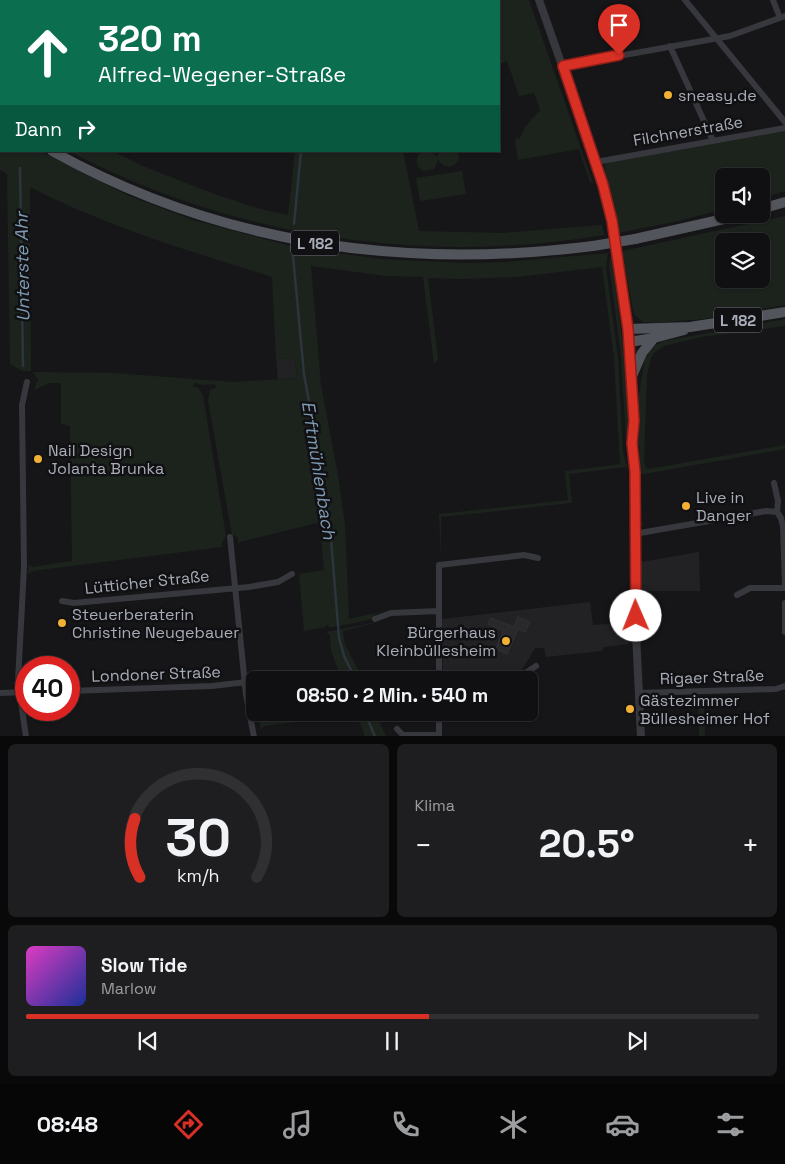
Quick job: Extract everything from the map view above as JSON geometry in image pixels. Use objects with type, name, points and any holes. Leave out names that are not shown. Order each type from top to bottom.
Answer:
[{"type":"main road","name":"L 182","points":[[54,152],[121,185],[173,206],[240,227],[300,240],[372,251],[441,256],[517,254],[635,240],[715,221]]},
{"type":"main road","points":[[770,207],[785,202]]},
{"type":"main road","points":[[770,208],[785,208]]},
{"type":"main road","name":"L 182","points":[[628,329],[690,327],[785,312]]},
{"type":"main road","name":"L 182","points":[[629,342],[654,338],[690,327]]},
{"type":"main road","points":[[632,376],[642,353],[654,338]]},
{"type":"street","points":[[539,0],[596,162],[610,212],[628,329],[634,421],[632,443],[635,472],[634,534],[638,693],[641,736]]},
{"type":"street","points":[[685,0],[785,122]]},
{"type":"street","points":[[563,66],[730,36],[782,17],[774,0]]},
{"type":"street","points":[[670,46],[713,141]]},
{"type":"street","name":"Filchnerstraße","points":[[596,162],[785,128]]},
{"type":"street","points":[[23,656],[22,405],[27,382]]},
{"type":"street","points":[[737,595],[750,588],[785,587],[783,527],[777,512],[778,501],[774,483]]},
{"type":"street","points":[[634,534],[766,510],[777,512]]},
{"type":"street","points":[[230,537],[245,683],[254,736]]},
{"type":"street","points":[[439,671],[439,565],[524,555],[538,558]]},
{"type":"street","name":"Lütticher Straße","points":[[62,601],[74,602],[236,587],[278,582],[292,574]]},
{"type":"street","points":[[785,603],[785,632]]},
{"type":"street","points":[[375,619],[391,612],[438,611]]},
{"type":"street","points":[[528,671],[536,666]]},
{"type":"street","name":"Londoner Straße","points":[[80,691],[245,683]]},
{"type":"street","name":"Rigaer Straße","points":[[638,693],[776,689],[785,686]]},
{"type":"street","points":[[0,693],[15,692]]},
{"type":"street","points":[[25,721],[26,736]]},
{"type":"street","points":[[397,729],[403,736],[439,736],[439,721]]},
{"type":"shaded area","points":[[500,0],[529,0],[593,183],[590,182],[579,149],[518,160],[515,139],[520,138],[525,127],[540,110],[534,93],[519,96],[507,61],[500,64]]},
{"type":"shaded area","points":[[785,131],[785,191],[770,196],[770,168],[715,168],[715,211],[618,233],[604,175],[605,163]]},
{"type":"shaded area","points":[[0,152],[42,152],[127,195],[193,220],[287,245],[335,253],[382,259],[466,263],[506,262],[608,253],[606,267],[618,358],[623,453],[628,469],[626,467],[569,474],[572,503],[441,517],[441,561],[439,514],[568,500],[565,471],[620,464],[614,358],[602,267],[517,277],[428,278],[438,359],[434,364],[423,277],[386,276],[311,266],[321,385],[338,475],[345,525],[349,619],[389,610],[375,614],[373,619],[333,627],[329,627],[328,624],[325,627],[304,631],[299,574],[324,570],[320,526],[317,523],[240,542],[238,545],[238,538],[232,535],[208,401],[210,390],[217,387],[214,384],[204,385],[195,383],[192,386],[198,388],[203,395],[226,536],[222,547],[32,571],[28,575],[29,564],[32,567],[72,561],[70,426],[61,424],[61,383],[49,383],[34,390],[38,380],[33,372],[114,373],[234,382],[297,378],[295,358],[276,359],[272,277],[180,248],[119,226],[30,187],[31,371],[22,371],[10,364],[7,174],[0,170]]},
{"type":"shaded area","points":[[71,152],[114,152],[143,166],[206,191],[260,209],[288,215],[295,152],[403,152],[419,231],[503,233],[602,225],[604,235],[537,244],[469,247],[401,245],[333,237],[265,224],[198,205],[132,181]]},
{"type":"shaded area","points":[[421,152],[433,152],[437,157],[439,152],[458,152],[459,159],[454,165],[449,167],[443,165],[438,160],[434,169],[424,171],[417,165],[418,157]]},
{"type":"shaded area","points":[[462,171],[466,194],[420,201],[416,178]]},
{"type":"shaded area","points":[[785,216],[785,305],[703,319],[654,323],[643,322],[634,315],[622,251],[752,223],[770,223],[770,219]]},
{"type":"shaded area","points":[[610,257],[612,257],[628,386],[630,424],[626,440],[621,356],[609,265]]},
{"type":"shaded area","points":[[785,319],[785,326],[701,337],[664,346],[655,352],[651,358],[647,376],[644,460],[645,466],[648,469],[785,445],[785,449],[639,475],[640,522],[644,526],[639,525],[638,466],[640,447],[637,445],[639,433],[638,400],[645,358],[653,346],[664,341]]},
{"type":"shaded area","points":[[295,358],[297,378],[278,379],[276,359]]},
{"type":"shaded area","points":[[699,552],[700,591],[642,591],[641,562]]},
{"type":"shaded area","points":[[590,602],[593,625],[630,622],[629,644],[604,647],[602,651],[546,657],[544,648],[535,648],[521,671],[443,671],[442,619]]},
{"type":"shaded area","points":[[382,621],[343,631],[345,644],[358,671],[339,671],[331,651],[330,635],[326,632]]},
{"type":"shaded area","points":[[709,696],[704,701],[705,736],[699,736],[698,701],[693,697]]},
{"type":"shaded area","points":[[259,721],[304,721],[264,726],[261,730]]},
{"type":"shaded area","points":[[359,721],[379,721],[386,736],[365,736]]},
{"type":"building","name":"Bürgerhaus Kleinbüllesheim","points":[[518,617],[530,622],[525,632],[518,629],[507,654],[496,649],[503,631],[488,624],[491,618],[514,627]]},
{"type":"waterway","name":"Erftmühlenbach","points":[[294,224],[301,152]]},
{"type":"waterway","name":"Unterste Ahr","points":[[20,168],[23,366]]},
{"type":"waterway","name":"Erftmühlenbach","points":[[293,256],[304,374],[329,514],[339,638],[344,656],[352,671]]},
{"type":"waterway","name":"Erftmühlenbach","points":[[369,721],[375,736]]},
{"type":"place","name":"sneasy.de","points":[[668,95]]},
{"type":"place","name":"Nail Design Jolanta Brunka","points":[[38,459]]},
{"type":"place","name":"Live in Danger","points":[[686,506]]},
{"type":"place","name":"Steuerberaterin Christine Neugebauer","points":[[62,623]]},
{"type":"place","name":"Bürgerhaus Kleinbüllesheim","points":[[506,641]]},
{"type":"place","name":"Gästezimmer Büllesheimer Hof","points":[[630,709]]},
{"type":"route","points":[[619,55],[563,66],[592,149],[612,221],[628,329],[634,396],[632,443],[635,472],[636,616]]}]
